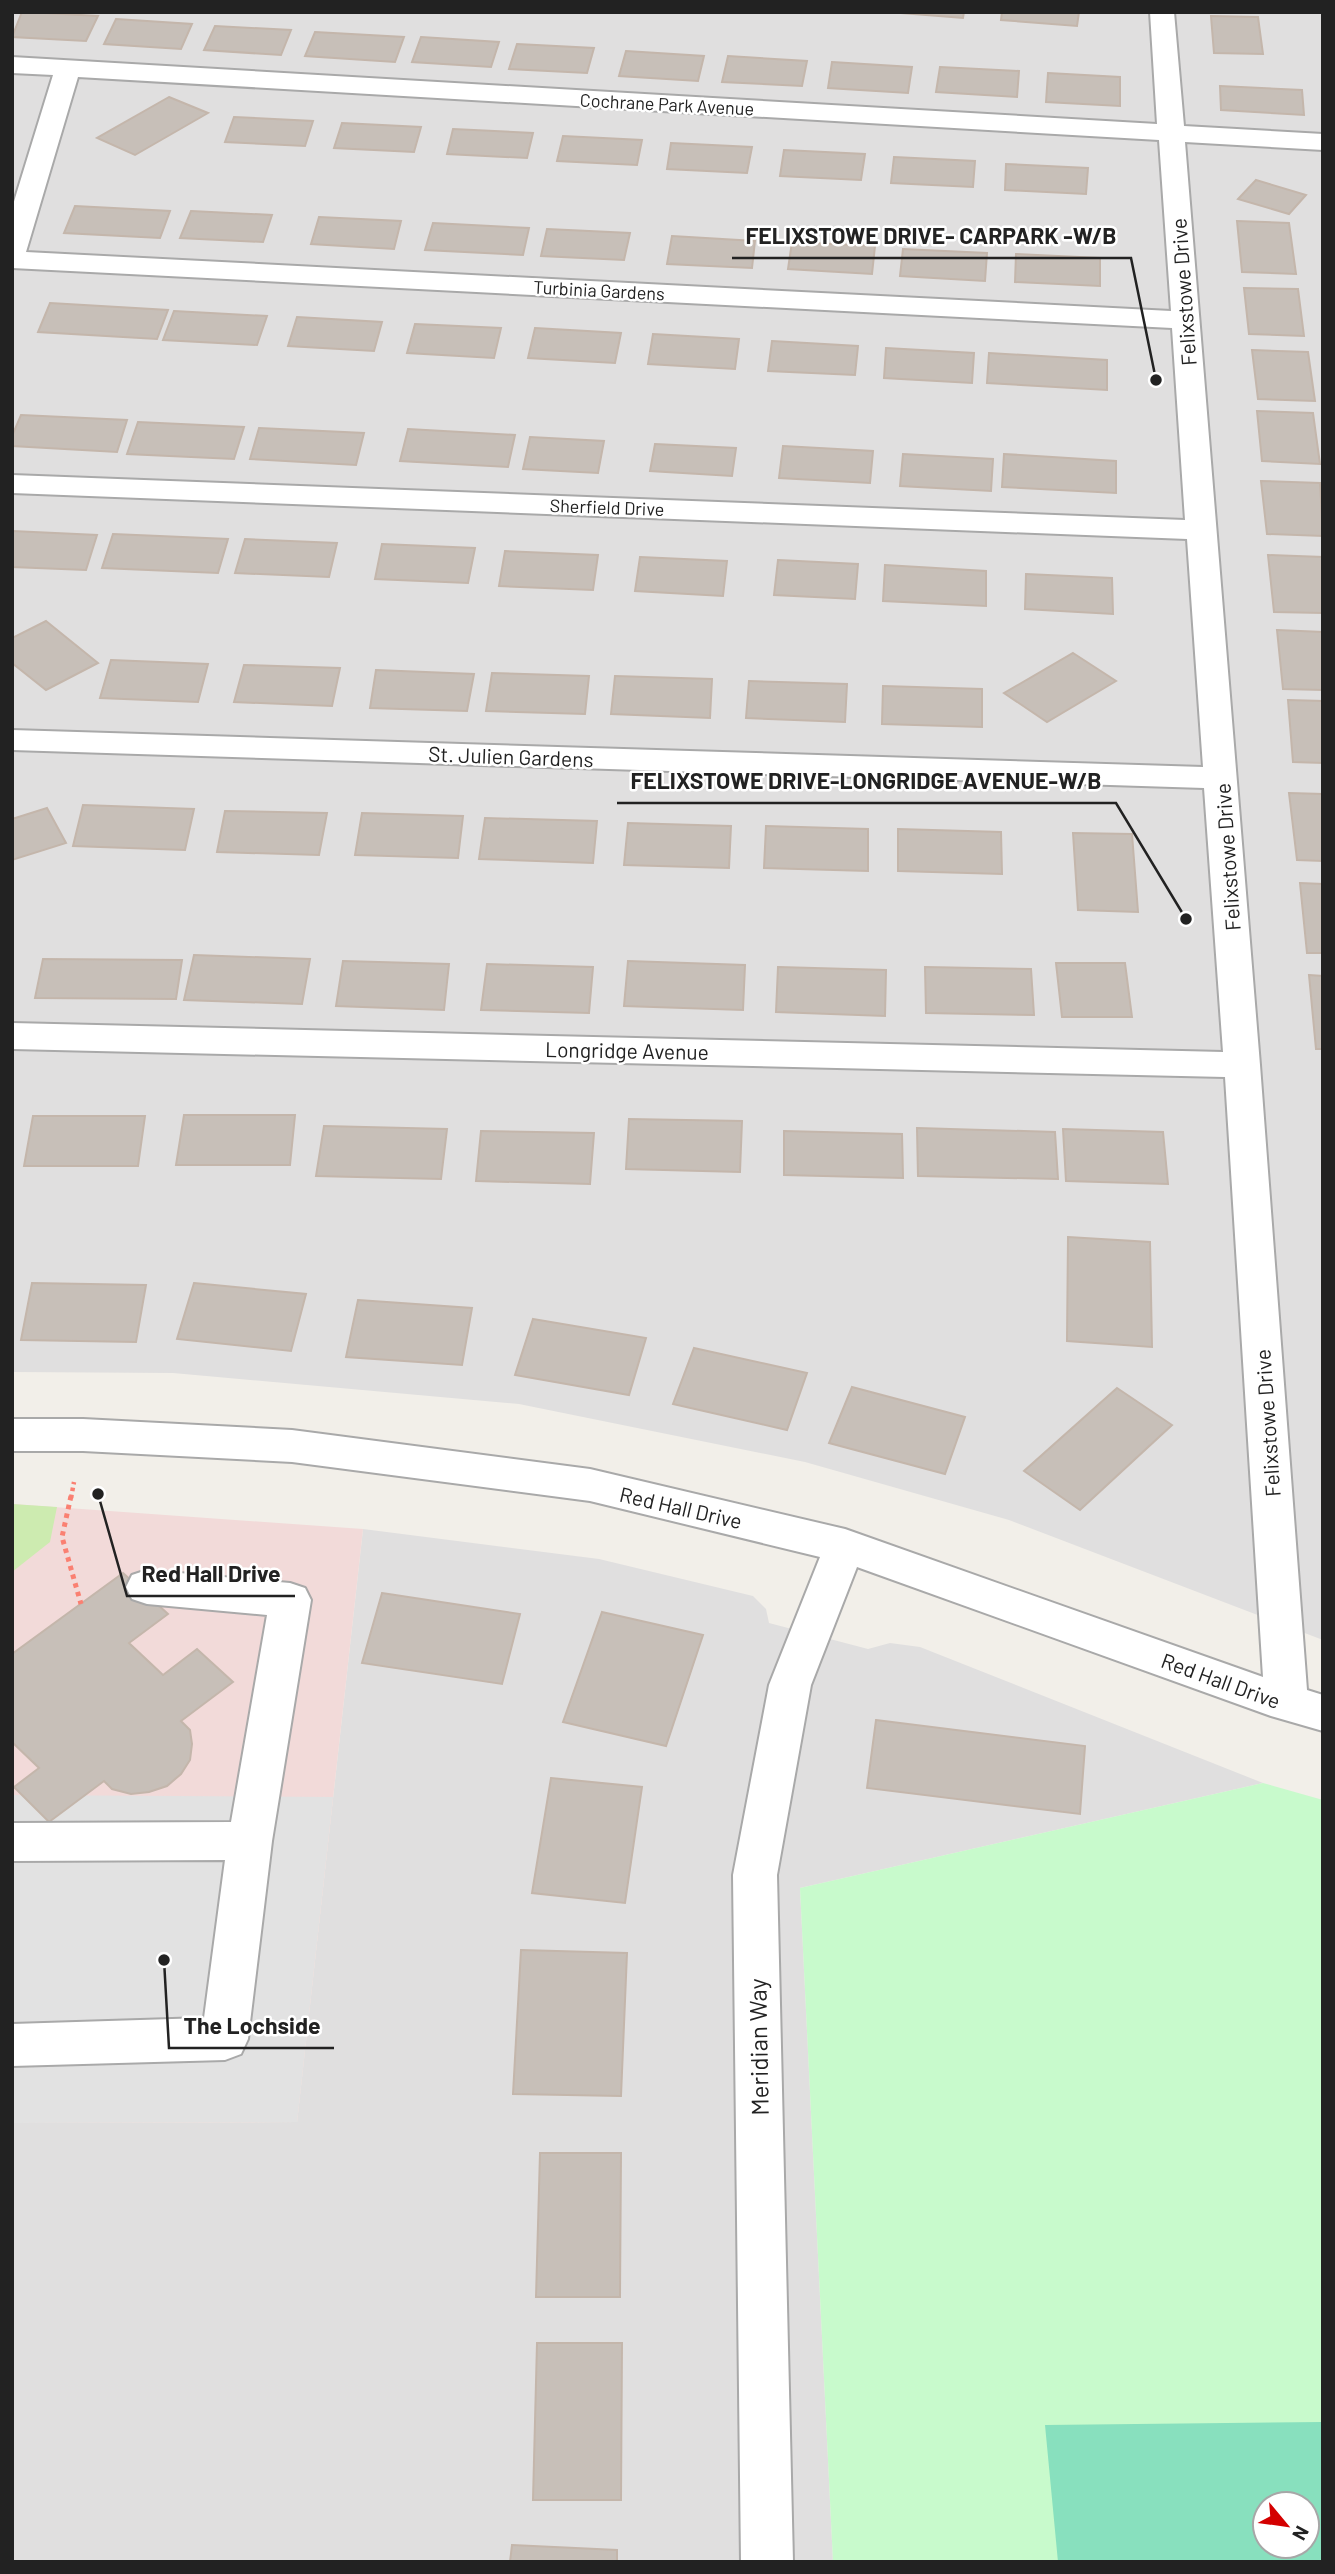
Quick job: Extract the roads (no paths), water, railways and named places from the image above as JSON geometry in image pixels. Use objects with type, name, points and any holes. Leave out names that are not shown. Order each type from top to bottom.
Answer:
[{"type":"street","name":"Felixstowe Drive","points":[[1162,12],[1242,1065],[1304,1708]]},
{"type":"street","name":"Cochrane Park Avenue","points":[[12,65],[1323,142]]},
{"type":"street","points":[[12,254],[68,68]]},
{"type":"street","name":"Turbinia Gardens","points":[[12,260],[1186,320]]},
{"type":"street","name":"Sherfield Drive","points":[[12,484],[1201,530]]},
{"type":"street","name":"St. Julien Gardens","points":[[12,740],[1221,778]]},
{"type":"street","name":"Longridge Avenue","points":[[12,1036],[1242,1065]]},
{"type":"street","name":"Red Hall Drive","points":[[12,1435],[83,1435],[292,1446],[590,1485],[845,1546],[1304,1708]]},
{"type":"street","name":"Meridian Way","points":[[766,2562],[755,1875],[790,1685],[845,1546]]},
{"type":"street","points":[[12,2045],[225,2039],[250,1841],[290,1600],[147,1587]]},
{"type":"street","points":[[12,1842],[250,1841]]},
{"type":"place","name":"FELIXSTOWE DRIVE- CARPARK -W/B","points":[[1156,380]]},
{"type":"place","name":"FELIXSTOWE DRIVE-LONGRIDGE AVENUE-W/B","points":[[1186,919]]},
{"type":"place","name":"Red Hall Drive","points":[[98,1494]]},
{"type":"place","name":"The Lochside","points":[[164,1960]]}]
